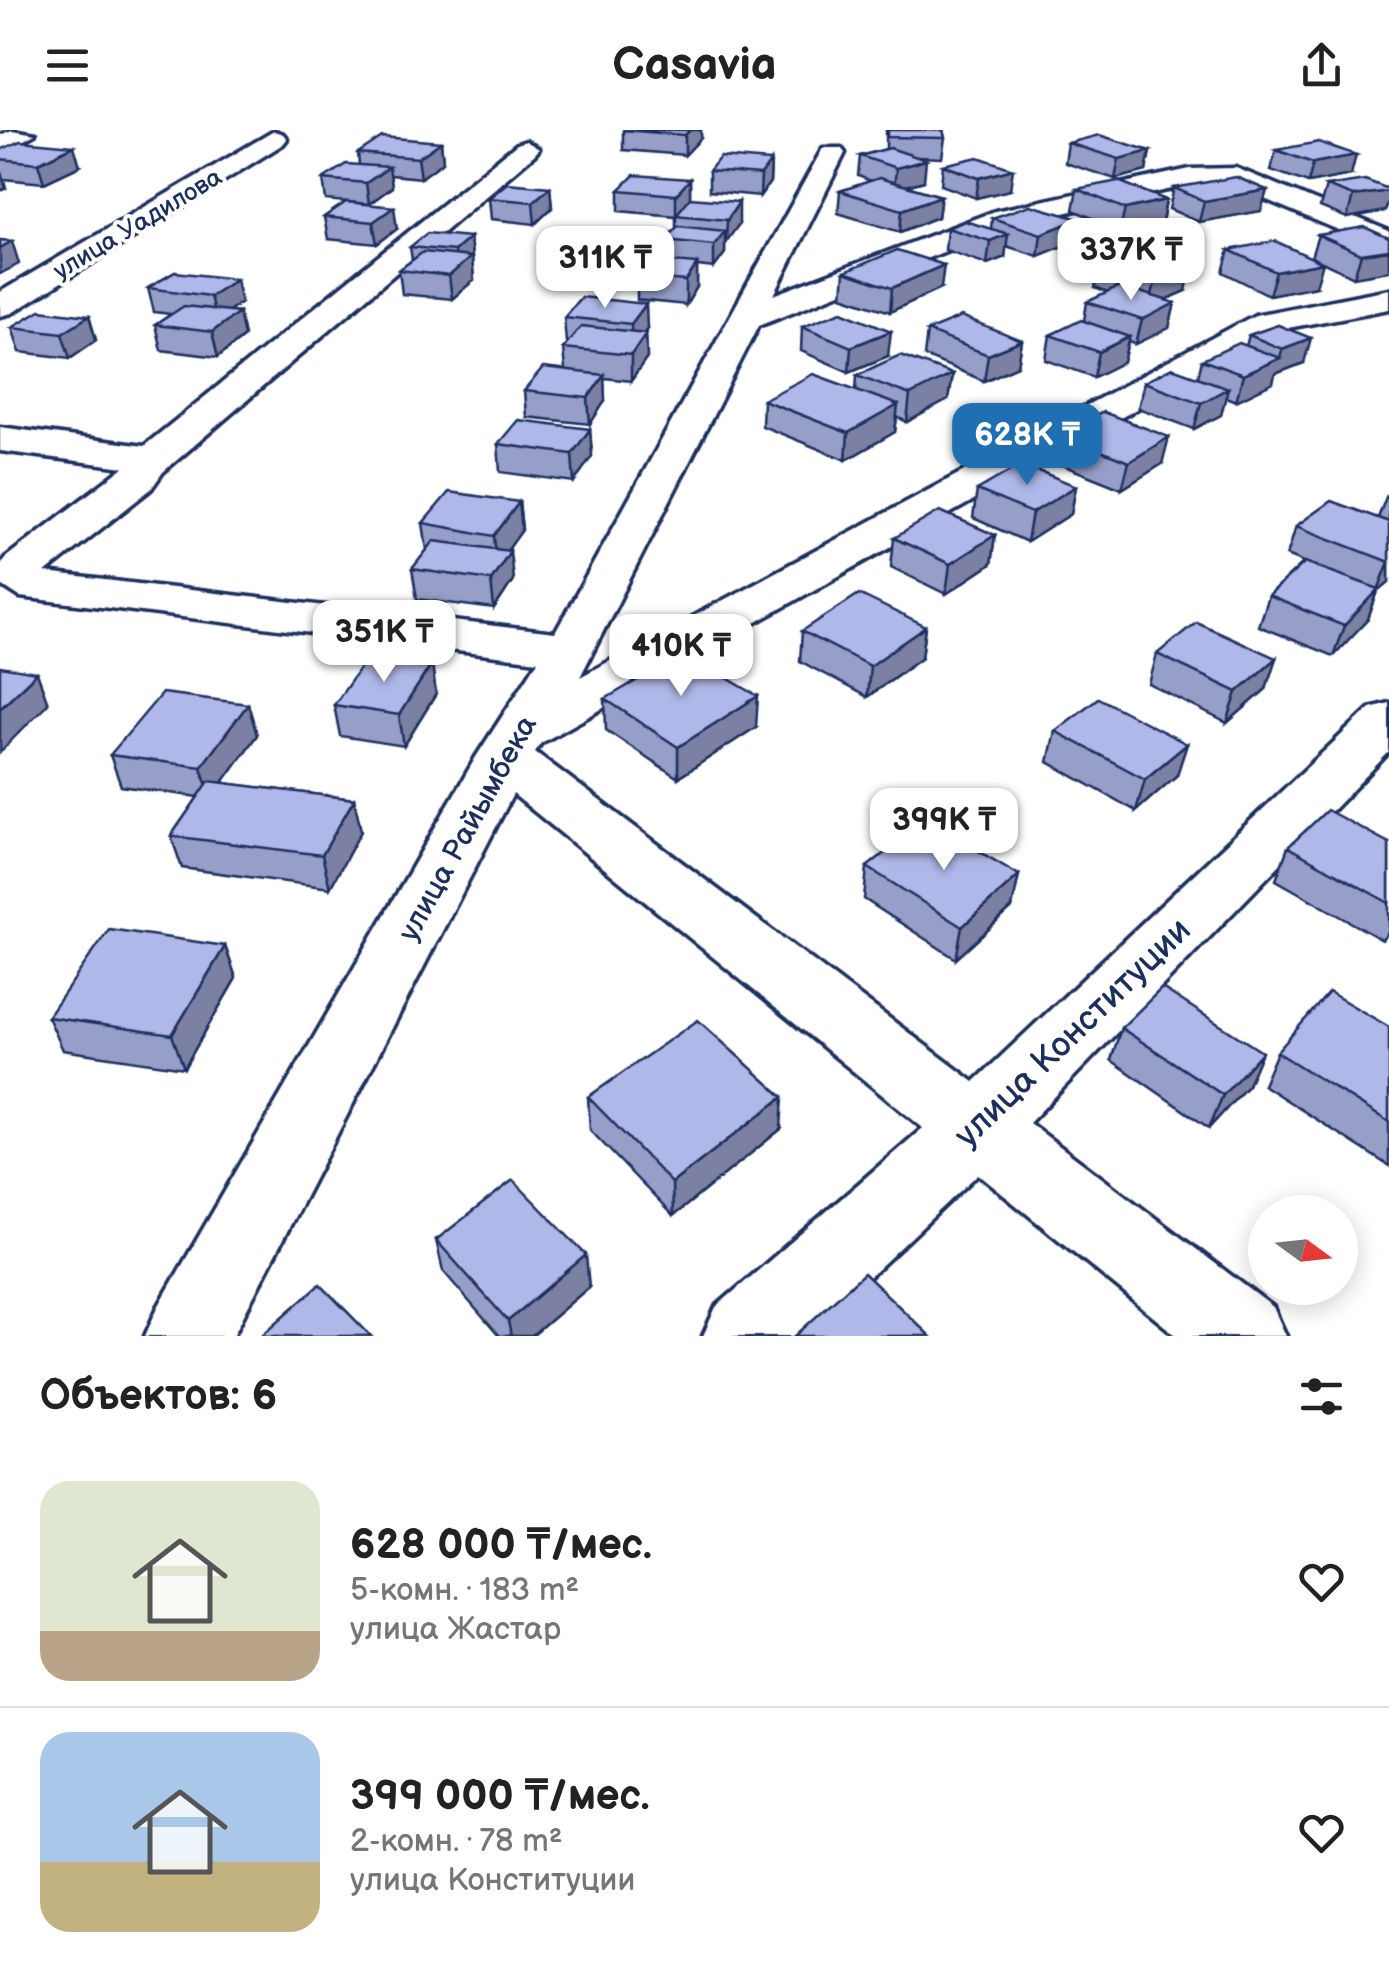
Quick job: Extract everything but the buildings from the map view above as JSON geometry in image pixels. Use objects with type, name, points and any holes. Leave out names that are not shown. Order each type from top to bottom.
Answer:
[{"type":"street","name":"улица Уадилова","points":[[0,306],[274,139]]},
{"type":"street","points":[[10,586],[22,568],[136,480],[148,463],[526,148]]},
{"type":"street","name":"улица Райымбека","points":[[188,1336],[511,745],[571,650],[832,153]]},
{"type":"street","points":[[743,320],[1005,216],[1190,177],[1228,174],[1389,242]]},
{"type":"street","points":[[1242,1336],[974,1130],[511,745],[1267,322],[1389,299]]},
{"type":"street","points":[[0,439],[136,456],[148,463]]},
{"type":"street","points":[[10,586],[571,650]]},
{"type":"street","name":"улица Конституции","points":[[746,1336],[974,1130],[1389,720]]}]
